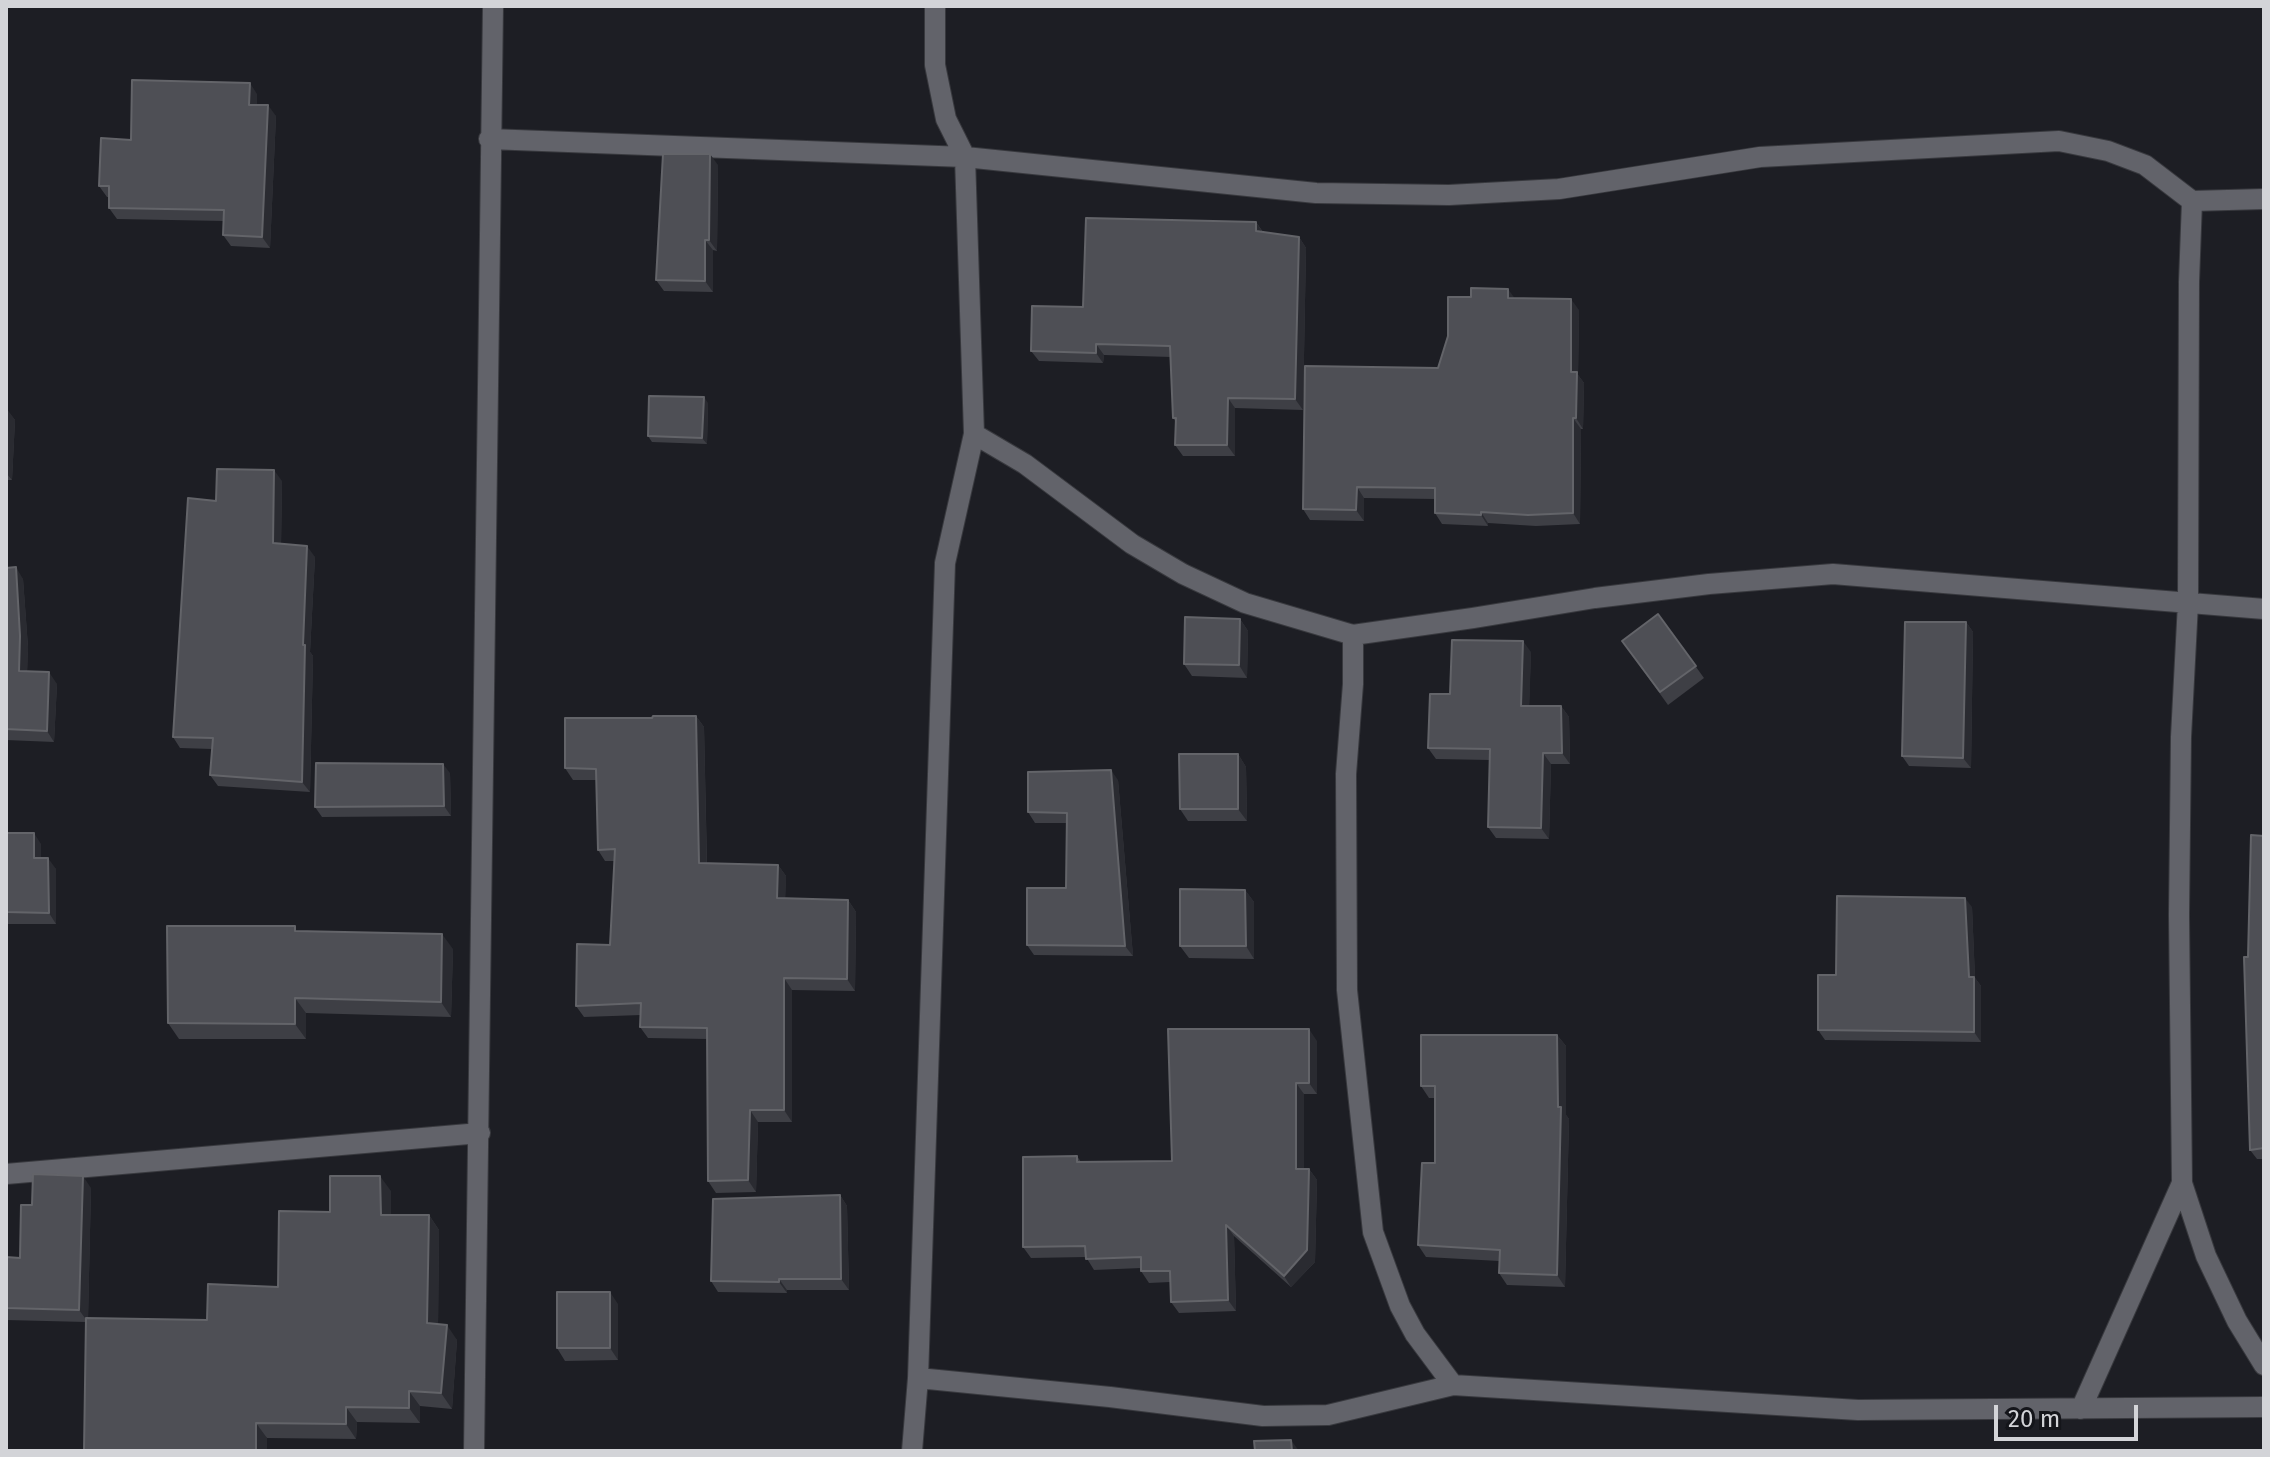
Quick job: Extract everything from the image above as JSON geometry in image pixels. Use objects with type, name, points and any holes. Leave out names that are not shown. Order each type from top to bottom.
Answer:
[{"type":"street","points":[[474,1451],[493,6]]},
{"type":"street","points":[[912,1451],[918,1378],[945,563],[974,434],[965,157],[946,119],[935,65],[935,6]]},
{"type":"street","points":[[489,139],[965,157],[1316,193],[1449,195],[1559,189],[1760,157],[2059,141],[2108,151],[2145,165],[2192,201],[2264,199]]},
{"type":"street","points":[[2192,201],[2188,603],[2180,767],[2182,1183],[2206,1256],[2237,1321],[2264,1365]]},
{"type":"street","points":[[974,434],[1025,464],[1132,544],[1183,574],[1245,603],[1353,635],[1624,594],[1833,574],[2264,609]]},
{"type":"street","points":[[1353,635],[1353,684],[1346,774],[1347,990],[1373,1232],[1400,1306],[1415,1334],[1453,1385]]},
{"type":"street","points":[[6,1174],[480,1133]]},
{"type":"street","points":[[2081,1409],[2182,1183]]},
{"type":"street","points":[[918,1378],[1263,1416],[1328,1415],[1453,1385],[1858,1410],[2264,1407]]},
{"type":"building","points":[[132,80],[250,83],[249,105],[268,105],[262,237],[223,235],[224,210],[109,208],[109,186],[99,186],[101,138],[131,140]]},
{"type":"building","points":[[663,154],[710,154],[705,281],[656,280]]},
{"type":"building","points":[[1086,218],[1256,222],[1256,231],[1299,237],[1295,399],[1228,398],[1227,445],[1175,445],[1170,346],[1096,344],[1096,353],[1031,351],[1032,306],[1083,307]]},
{"type":"building","points":[[1471,288],[1508,289],[1508,298],[1571,299],[1571,372],[1577,372],[1576,418],[1573,418],[1573,513],[1435,513],[1435,488],[1357,487],[1356,510],[1303,509],[1305,366],[1438,368],[1448,336],[1448,297],[1471,297]]},
{"type":"building","points":[[649,396],[704,397],[702,438],[648,436]]},
{"type":"building","points":[[217,469],[274,470],[273,543],[307,546],[302,782],[210,775],[213,738],[173,737],[188,498],[216,501]]},
{"type":"building","points":[[16,567],[19,671],[49,672],[47,731],[6,729],[6,568]]},
{"type":"building","points":[[1658,614],[1696,666],[1660,692],[1622,641]]},
{"type":"building","points":[[1185,617],[1240,619],[1239,665],[1184,664]]},
{"type":"building","points":[[1905,622],[1966,622],[1963,758],[1902,756]]},
{"type":"building","points":[[1452,640],[1523,641],[1521,706],[1561,706],[1562,753],[1543,753],[1541,828],[1488,827],[1490,749],[1428,748],[1430,694],[1450,694]]},
{"type":"building","points":[[696,716],[699,863],[778,865],[777,898],[848,900],[847,979],[784,978],[784,1110],[750,1110],[748,1180],[708,1181],[707,1028],[640,1027],[641,1003],[576,1006],[577,944],[610,945],[615,849],[598,850],[596,769],[565,768],[565,718]]},
{"type":"building","points":[[1179,754],[1238,754],[1238,809],[1180,809]]},
{"type":"building","points":[[316,763],[443,764],[444,806],[315,807]]},
{"type":"building","points":[[1111,770],[1125,946],[1027,945],[1027,888],[1066,888],[1067,813],[1028,812],[1028,772]]},
{"type":"building","points":[[6,833],[34,833],[34,858],[48,858],[49,913],[6,912]]},
{"type":"building","points":[[2251,835],[2264,836],[2264,1148],[2250,1150],[2244,957],[2248,957]]},
{"type":"building","points":[[1180,889],[1245,890],[1246,946],[1180,946]]},
{"type":"building","points":[[1837,896],[1965,898],[1969,977],[1974,977],[1974,1032],[1818,1030],[1818,975],[1836,975]]},
{"type":"building","points":[[167,926],[295,926],[295,931],[442,934],[441,1002],[295,998],[295,1024],[168,1023]]},
{"type":"building","points":[[1168,1029],[1309,1029],[1309,1083],[1296,1083],[1296,1169],[1309,1169],[1307,1250],[1284,1276],[1226,1225],[1228,1300],[1171,1302],[1170,1271],[1141,1271],[1141,1257],[1086,1259],[1085,1246],[1023,1247],[1023,1157],[1077,1156],[1077,1162],[1172,1161]]},
{"type":"building","points":[[1421,1035],[1557,1035],[1558,1107],[1561,1107],[1557,1275],[1499,1273],[1500,1250],[1418,1245],[1422,1163],[1435,1163],[1435,1086],[1421,1086]]},
{"type":"building","points":[[33,1174],[83,1176],[79,1310],[6,1308],[6,1257],[20,1258],[21,1205],[32,1205]]},
{"type":"building","points":[[330,1176],[380,1176],[381,1215],[429,1215],[427,1323],[447,1325],[441,1393],[409,1391],[409,1408],[346,1407],[346,1424],[256,1423],[256,1451],[84,1451],[86,1318],[207,1320],[208,1284],[278,1287],[279,1211],[330,1212]]},
{"type":"building","points":[[840,1195],[841,1279],[711,1281],[713,1199]]},
{"type":"building","points":[[557,1292],[610,1292],[610,1348],[557,1348]]},
{"type":"building","points":[[1291,1440],[1292,1451],[1255,1451],[1254,1441]]}]
